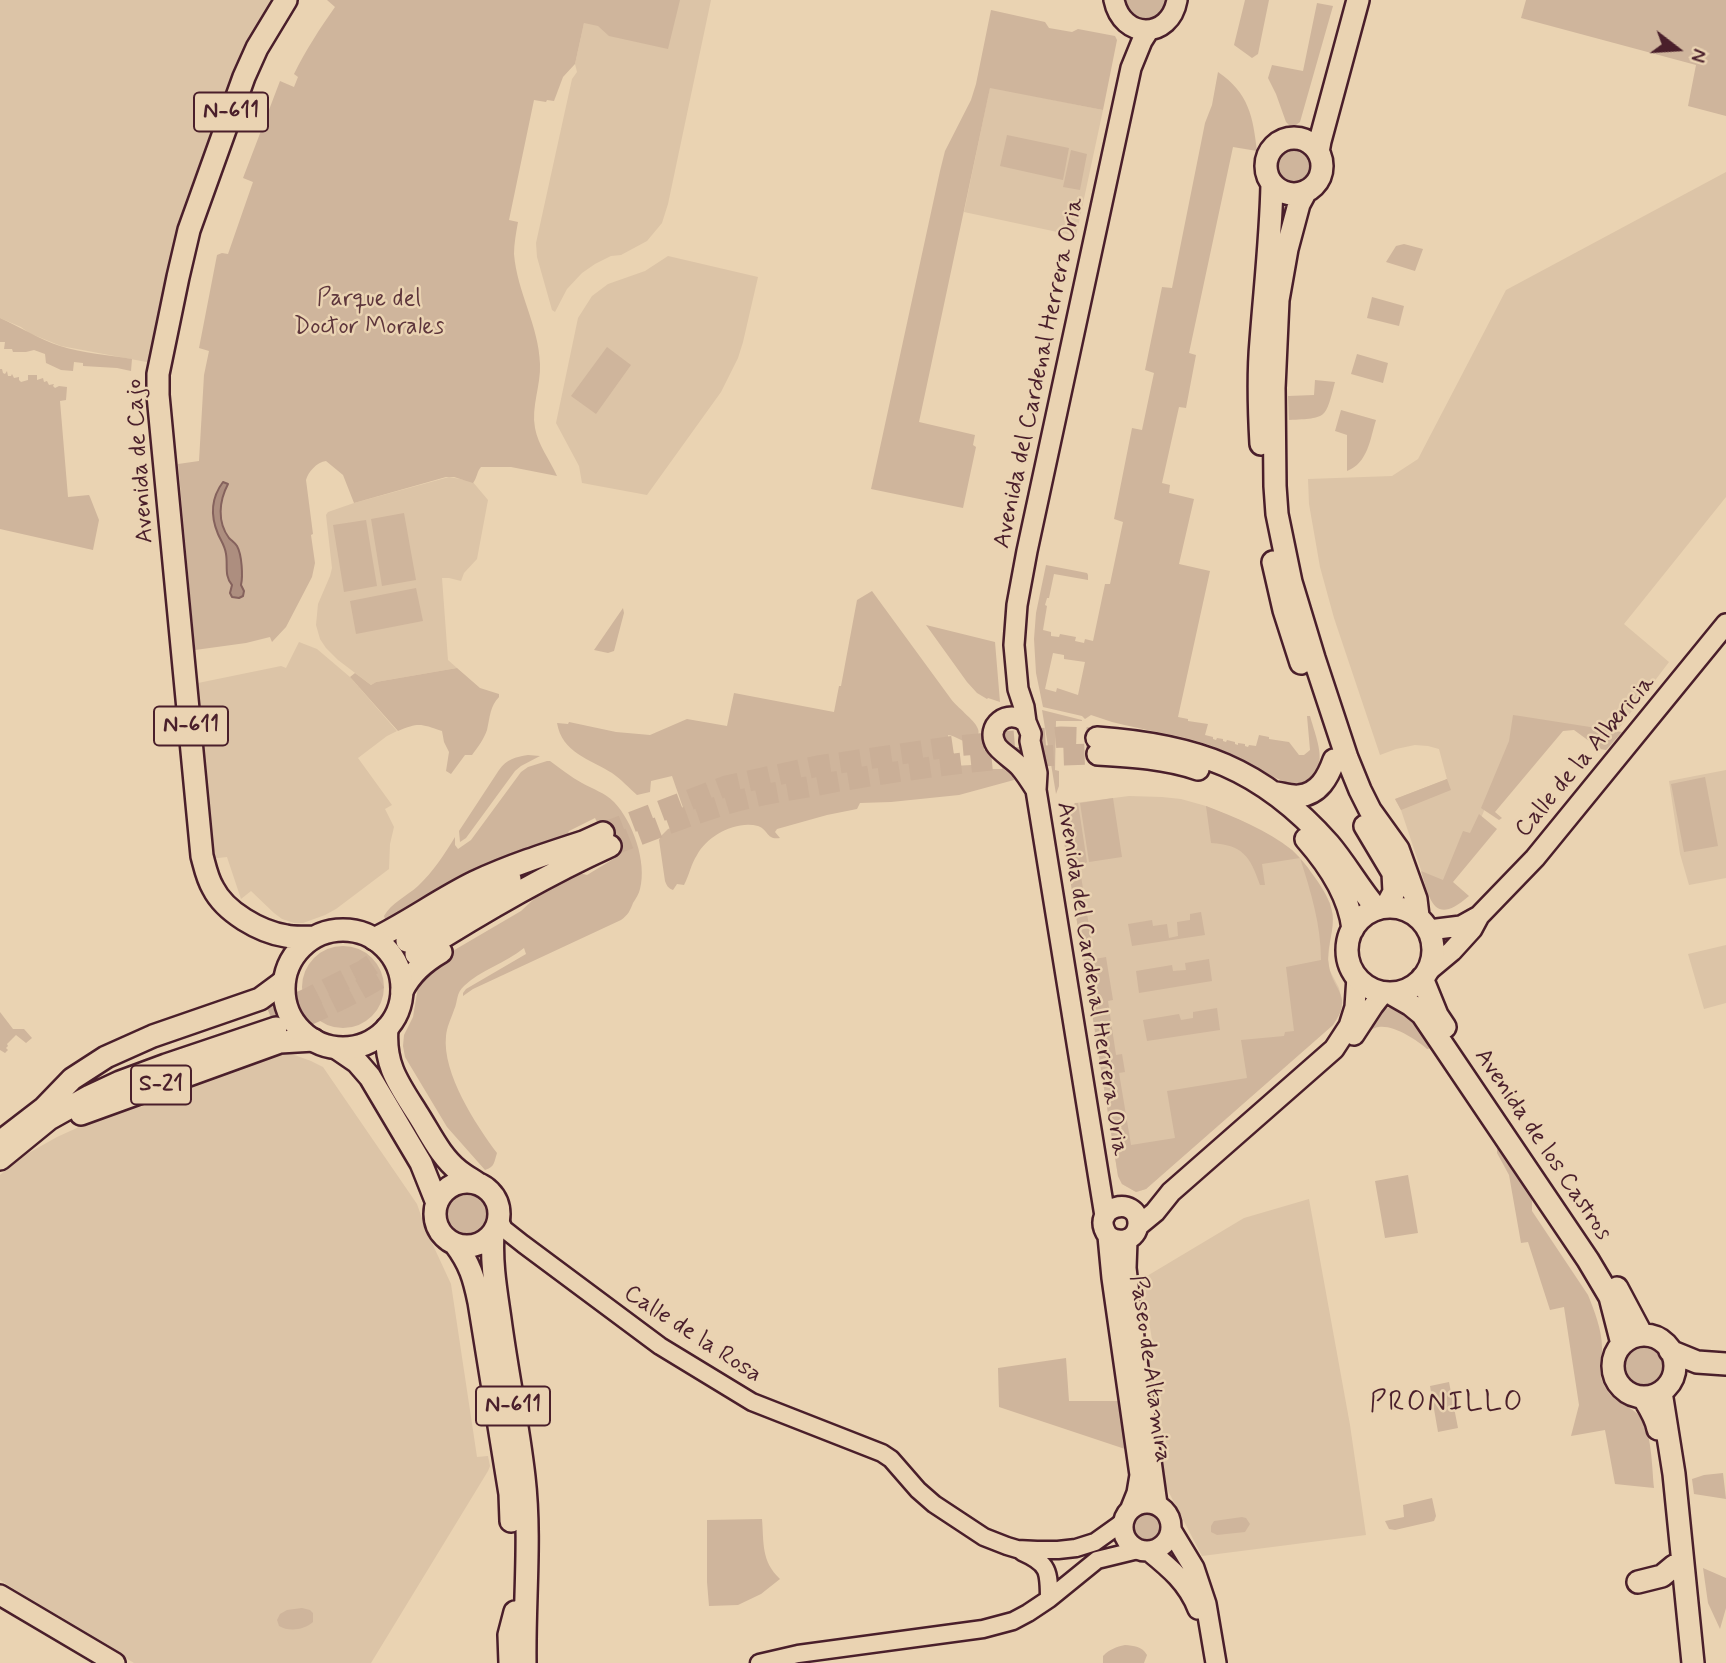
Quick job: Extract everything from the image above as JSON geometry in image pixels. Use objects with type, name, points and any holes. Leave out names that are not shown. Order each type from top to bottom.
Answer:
[{"type":"main road","name":"Avenida de Cajo","points":[[263,928],[238,916],[216,895],[206,874],[202,856],[161,434],[158,374],[178,277],[196,210],[244,77],[257,48],[286,0]]},
{"type":"main road","points":[[1114,0],[1122,20],[1138,29],[1149,30],[1163,25],[1171,17],[1177,0]]},
{"type":"main road","points":[[1301,139],[1311,122],[1346,0]]},
{"type":"main road","points":[[1318,152],[1358,0]]},
{"type":"main road","points":[[1127,24],[1132,45],[1131,68]]},
{"type":"main road","points":[[1131,68],[1149,30]]},
{"type":"main road","name":"Avenida del Cardenal Herrera Oria","points":[[1122,1222],[1098,1177],[1036,790],[1037,773],[1023,726],[1024,707],[1018,689],[1014,626],[1131,68]]},
{"type":"main road","points":[[1301,139],[1314,146],[1318,152],[1321,174],[1313,187],[1288,194],[1272,184],[1267,174],[1267,162],[1270,151],[1283,141],[1301,139]]},
{"type":"main road","points":[[1272,184],[1270,250],[1260,352],[1259,410],[1263,502],[1284,610],[1334,761],[1348,796],[1393,873],[1394,892],[1381,908]]},
{"type":"main road","points":[[1306,191],[1287,249],[1278,300],[1274,388],[1277,514],[1292,582],[1314,658],[1348,758],[1370,810],[1398,849],[1423,923],[1432,940],[1433,951],[1432,961],[1425,975],[1408,989],[1387,993],[1364,984],[1357,977],[1350,966],[1348,941],[1363,916],[1381,908],[1397,907],[1408,911],[1423,923]]},
{"type":"main road","name":"Calle de la Albericia","points":[[1425,975],[1452,951],[1472,929],[1479,916],[1535,858],[1726,624]]},
{"type":"main road","name":"Avenida del Cardenal Herrera Oria","points":[[1023,726],[1003,718],[994,730],[994,739],[996,746],[1022,768],[1036,790]]},
{"type":"main road","points":[[1006,753],[1014,754],[1027,747],[1023,726]]},
{"type":"main road","points":[[1353,929],[1346,899],[1317,852],[1294,825],[1251,792],[1184,765],[1098,746],[1168,746],[1214,760],[1252,778],[1276,793],[1312,826],[1381,908]]},
{"type":"main road","points":[[1276,793],[1299,796],[1317,789],[1326,779],[1334,761]]},
{"type":"main road","points":[[338,1049],[348,1049],[376,1038],[387,1028],[394,1016],[401,991],[416,970],[517,905],[606,839],[583,842],[529,868],[396,942],[388,951],[401,975],[401,991]]},
{"type":"main road","points":[[396,942],[501,901],[570,864]]},
{"type":"main road","name":"Calle de la Albericia","points":[[1423,923],[1461,926],[1479,916]]},
{"type":"main road","name":"N-611","points":[[263,928],[281,936],[295,938],[350,930],[396,942]]},
{"type":"main road","name":"N-611","points":[[263,928],[279,946],[285,975],[286,1006],[290,1018],[314,1040],[338,1049]]},
{"type":"main road","points":[[285,975],[302,948],[314,937]]},
{"type":"main road","name":"S-21","points":[[44,1108],[72,1079],[106,1057],[153,1036],[260,999],[285,975]]},
{"type":"main road","name":"Avenida de los Castros","points":[[1425,975],[1437,1015],[1611,1276],[1632,1340]]},
{"type":"main road","points":[[1122,1222],[1155,1212],[1171,1192],[1334,1049],[1349,1026],[1355,1007],[1357,977]]},
{"type":"main road","points":[[1334,1049],[1345,1045],[1352,1038],[1361,1023],[1387,993]]},
{"type":"main road","name":"Avenida de los Castros","points":[[1387,993],[1422,1014],[1581,1250],[1632,1340]]},
{"type":"main road","name":"S-21","points":[[0,1142],[44,1108],[96,1078],[140,1060],[208,1038],[273,1022],[200,1053],[120,1082],[49,1119],[0,1159]]},
{"type":"main road","points":[[387,1028],[386,1046],[391,1067],[407,1097],[442,1154],[458,1170],[477,1183]]},
{"type":"main road","name":"S-21","points":[[34,1132],[48,1130],[101,1106],[280,1042],[314,1040]]},
{"type":"main road","points":[[338,1049],[357,1062],[370,1077],[421,1163],[436,1203]]},
{"type":"main road","points":[[466,1181],[477,1183],[493,1194],[499,1210],[496,1227],[478,1245],[467,1247],[455,1244],[440,1233],[435,1222],[436,1203],[447,1188],[454,1184],[466,1181]]},
{"type":"main road","name":"Paseo de Altamira","points":[[1122,1222],[1135,1346],[1157,1504]]},
{"type":"main road","name":"Paseo de Altamira","points":[[1122,1222],[1112,1278],[1140,1475],[1137,1493],[1127,1515]]},
{"type":"main road","name":"N-611","points":[[496,1227],[492,1257],[524,1475],[526,1567]]},
{"type":"main road","name":"N-611","points":[[455,1244],[468,1261],[475,1281],[505,1461],[510,1494],[515,1612]]},
{"type":"main road","points":[[1684,1663],[1657,1423],[1658,1389],[1674,1370],[1674,1360],[1670,1351],[1658,1339],[1632,1340],[1617,1351],[1613,1369],[1615,1377],[1626,1391],[1634,1395],[1658,1389],[1698,1362]]},
{"type":"main road","points":[[1670,1351],[1698,1362],[1726,1364]]},
{"type":"main road","points":[[1658,1389],[1674,1474],[1693,1663]]},
{"type":"main road","points":[[1194,1568],[1129,1543],[1124,1533],[1127,1515],[1143,1503],[1157,1504],[1168,1515],[1171,1530],[1194,1568],[1206,1604],[1216,1663]]},
{"type":"main road","points":[[1149,1550],[1168,1540],[1171,1530]]},
{"type":"main road","points":[[1149,1550],[1185,1584],[1195,1600],[1212,1642]]},
{"type":"main road","points":[[1638,1582],[1662,1576],[1674,1566]]},
{"type":"main road","points":[[525,1663],[526,1567]]},
{"type":"main road","points":[[526,1567],[531,1663]]},
{"type":"main road","points":[[0,1595],[115,1663]]},
{"type":"main road","points":[[0,1608],[90,1663]]},
{"type":"main road","points":[[510,1663],[509,1635],[515,1612]]},
{"type":"main road","points":[[515,1612],[516,1663]]},
{"type":"street","name":"Calle de la Rosa","points":[[496,1227],[504,1229],[660,1346],[752,1402],[882,1453],[891,1459],[918,1490],[946,1513],[984,1537],[1017,1549]]},
{"type":"street","points":[[1017,1549],[1076,1548],[1095,1542],[1127,1515]]},
{"type":"street","points":[[1017,1549],[1035,1558],[1046,1568],[1049,1599]]},
{"type":"street","points":[[759,1663],[798,1654],[984,1629],[1013,1621],[1049,1599],[1097,1560],[1149,1550]]},
{"type":"shaded area","points":[[0,0],[274,0],[259,24],[231,82],[185,202],[170,257],[152,363],[61,346],[0,318]]},
{"type":"shaded area","points":[[594,0],[711,0],[662,223],[647,241],[621,255],[611,256],[582,273],[567,289],[555,312],[552,310],[537,257],[536,243],[572,79],[577,72],[575,64],[587,9]]},
{"type":"shaded area","points":[[990,87],[1103,110],[1076,236],[964,212]]},
{"type":"shaded area","points":[[1726,172],[1726,497],[1624,624],[1669,662],[1616,732],[1517,718],[1512,747],[1473,836],[1446,883],[1422,873],[1395,799],[1447,779],[1439,749],[1415,745],[1380,755],[1334,618],[1320,567],[1309,504],[1308,479],[1392,476],[1418,459],[1506,290]]},
{"type":"shaded area","points":[[668,256],[758,277],[738,358],[721,392],[647,495],[582,483],[579,466],[556,423],[578,318],[592,296],[608,284],[645,271]]},
{"type":"shaded area","points":[[449,477],[472,481],[488,500],[477,559],[464,573],[461,581],[442,578],[448,660],[457,668],[371,685],[326,648],[316,625],[318,604],[332,568],[326,515],[354,503]]},
{"type":"shaded area","points":[[223,482],[228,484],[221,504],[221,518],[225,532],[239,550],[241,560],[241,585],[244,591],[239,598],[232,597],[230,593],[232,585],[227,574],[225,551],[214,520],[214,500]]},
{"type":"shaded area","points":[[299,642],[317,649],[350,677],[397,731],[358,758],[392,805],[385,809],[394,827],[389,869],[336,909],[303,923],[294,923],[282,919],[251,891],[241,899],[227,857],[209,859],[196,686],[198,683],[281,666],[286,668]]},
{"type":"shaded area","points":[[1726,770],[1726,878],[1689,885],[1680,854],[1669,781]]},
{"type":"shaded area","points":[[1129,796],[1181,799],[1206,806],[1244,822],[1292,850],[1308,868],[1330,903],[1333,915],[1329,969],[1342,1000],[1340,1013],[1333,1025],[1146,1189],[1136,1192],[1122,1184],[1118,1176],[1064,841],[1065,824],[1075,803]]},
{"type":"shaded area","points":[[1726,945],[1726,1003],[1704,1009],[1688,954]]},
{"type":"shaded area","points":[[286,1052],[323,1067],[417,1204],[451,1284],[477,1457],[488,1456],[490,1466],[371,1663],[134,1663],[0,1580],[0,1175],[25,1155],[90,1122],[156,1096]]},
{"type":"shaded area","points":[[1309,1199],[1350,1425],[1366,1535],[1202,1556],[1165,1485],[1147,1354],[1153,1346],[1149,1321],[1141,1313],[1137,1282],[1244,1218]]},
{"type":"green space","name":"Parque del Doctor Morales","points":[[327,0],[680,0],[668,49],[609,36],[598,26],[584,23],[575,64],[563,77],[554,101],[534,100],[509,220],[518,222],[514,250],[516,268],[539,350],[540,372],[534,412],[535,428],[557,476],[511,467],[481,467],[473,483],[446,477],[354,503],[343,475],[326,461],[319,463],[306,480],[315,563],[312,577],[286,627],[272,642],[270,637],[195,650],[178,464],[199,461],[204,375],[209,351],[199,348],[217,255],[228,254],[253,182],[243,178],[280,81],[294,87],[298,77],[294,74],[335,7]]},
{"type":"green space","points":[[1125,0],[1167,0],[1159,15],[1146,20],[1133,15]]},
{"type":"green space","points":[[1245,0],[1269,0],[1258,54],[1252,58],[1234,45]]},
{"type":"green space","points":[[1526,0],[1726,0],[1726,116],[1688,106],[1696,65],[1521,18]]},
{"type":"green space","points":[[1317,3],[1333,6],[1300,122],[1292,128],[1286,122],[1268,78],[1272,65],[1303,71]]},
{"type":"green space","points":[[991,10],[1045,22],[1049,28],[1072,32],[1078,29],[1115,36],[1117,40],[1103,110],[990,88],[919,422],[975,435],[973,445],[976,447],[963,508],[871,489],[945,151],[971,100]]},
{"type":"green space","points":[[1218,72],[1237,88],[1248,107],[1257,151],[1233,147],[1189,353],[1196,355],[1186,408],[1179,407],[1162,483],[1170,485],[1169,493],[1194,499],[1179,564],[1210,571],[1178,717],[1208,724],[1205,735],[1216,740],[1223,739],[1248,747],[1256,746],[1259,735],[1289,742],[1299,755],[1304,755],[1310,750],[1307,716],[1310,716],[1319,747],[1319,766],[1307,780],[1295,786],[1223,750],[1200,742],[1091,715],[1085,719],[1043,707],[1036,673],[1036,613],[1046,565],[1087,573],[1088,580],[1054,574],[1045,605],[1043,630],[1051,632],[1051,636],[1059,637],[1060,634],[1076,637],[1075,641],[1084,643],[1085,639],[1093,641],[1105,584],[1110,584],[1123,522],[1114,519],[1132,428],[1142,430],[1154,373],[1145,370],[1162,287],[1172,288],[1205,123],[1212,105]],"holes":[[[1053,653],[1064,655],[1064,659],[1085,662],[1078,695],[1057,688],[1056,692],[1045,689]]]},
{"type":"green space","points":[[1007,135],[1069,148],[1063,180],[1000,166]]},
{"type":"green space","points":[[1295,146],[1303,147],[1309,152],[1314,158],[1314,174],[1309,180],[1303,185],[1295,186],[1287,185],[1281,180],[1276,174],[1275,166],[1276,158],[1281,152],[1287,147]]},
{"type":"green space","points":[[1071,150],[1087,154],[1080,190],[1063,187]]},
{"type":"green space","points":[[1404,244],[1423,249],[1415,271],[1386,262],[1396,246]]},
{"type":"green space","points":[[1372,297],[1404,306],[1399,326],[1367,318]]},
{"type":"green space","points":[[0,318],[60,346],[132,359],[131,371],[83,366],[83,363],[74,362],[73,371],[61,370],[46,363],[45,354],[34,350],[13,352],[12,349],[4,349],[5,342],[0,342]]},
{"type":"green space","points":[[607,347],[631,365],[596,414],[571,396]]},
{"type":"green space","points":[[1357,354],[1388,363],[1383,383],[1351,374]]},
{"type":"green space","points":[[0,369],[5,374],[7,371],[8,376],[12,374],[14,378],[19,377],[21,382],[28,380],[28,375],[37,375],[37,380],[43,378],[49,385],[54,384],[55,388],[67,387],[66,400],[60,401],[68,497],[90,497],[99,520],[93,550],[0,529]]},
{"type":"green space","points":[[1315,380],[1335,382],[1326,410],[1318,417],[1289,420],[1288,396],[1314,395]]},
{"type":"green space","points":[[1341,410],[1376,420],[1364,456],[1347,471],[1347,435],[1335,431]]},
{"type":"green space","points":[[404,513],[416,580],[382,586],[371,519]]},
{"type":"green space","points":[[366,520],[377,586],[344,592],[333,525]]},
{"type":"green space","points":[[416,588],[423,621],[356,634],[350,601]]},
{"type":"green space","points":[[872,591],[951,699],[978,729],[977,739],[970,742],[948,735],[952,766],[972,765],[975,769],[1003,769],[1013,775],[1014,780],[959,795],[860,803],[857,809],[777,829],[775,832],[780,838],[772,838],[758,826],[741,825],[723,831],[702,848],[684,885],[677,884],[673,890],[667,886],[659,840],[668,829],[688,822],[672,776],[651,781],[650,792],[637,795],[612,773],[571,748],[565,742],[557,723],[569,722],[616,732],[650,735],[687,719],[727,726],[734,693],[834,712],[857,600]]},
{"type":"green space","points":[[623,608],[614,651],[608,653],[594,650]]},
{"type":"green space","points":[[926,625],[995,642],[1000,702],[977,693]]},
{"type":"green space","points":[[457,668],[480,688],[499,694],[499,697],[492,708],[481,743],[472,755],[465,755],[451,774],[446,771],[449,752],[442,731],[420,725],[398,731],[350,677],[355,673],[371,685]]},
{"type":"green space","points":[[1042,710],[1082,720],[1056,721],[1055,770],[1059,771],[1059,786],[1056,794]]},
{"type":"green space","points":[[1513,715],[1622,732],[1606,750],[1600,749],[1574,730],[1563,731],[1495,812],[1502,818],[1499,820],[1481,808],[1509,741]]},
{"type":"green space","points":[[528,755],[540,756],[515,771],[466,838],[460,842],[459,831],[499,770],[512,759]]},
{"type":"green space","points":[[547,761],[607,796],[621,810],[637,843],[642,878],[638,894],[621,920],[463,996],[466,989],[526,954],[524,948],[478,975],[460,991],[447,1029],[446,1051],[462,1098],[497,1153],[495,1162],[485,1170],[447,1127],[405,1057],[404,1035],[413,1017],[421,979],[451,952],[521,911],[535,898],[566,879],[579,873],[587,875],[615,858],[595,818],[569,831],[566,839],[387,924],[384,916],[429,875],[455,837],[458,849],[471,840],[521,772]]},
{"type":"green space","points":[[1705,777],[1718,846],[1684,852],[1671,784]]},
{"type":"green space","points":[[1447,779],[1451,790],[1401,810],[1395,799]]},
{"type":"green space","points":[[1113,798],[1122,857],[1089,862],[1080,803]]},
{"type":"green space","points":[[1075,803],[1078,803],[1087,862],[1068,866],[1065,826]]},
{"type":"green space","points":[[1206,806],[1261,830],[1300,858],[1262,864],[1265,885],[1260,885],[1253,866],[1244,854],[1231,846],[1211,843]]},
{"type":"green space","points":[[1479,814],[1497,829],[1453,882],[1469,896],[1458,905],[1441,909],[1431,900],[1421,871],[1443,880],[1463,831],[1470,833]]},
{"type":"green space","points":[[1300,858],[1321,887],[1331,908],[1333,926],[1328,959],[1331,975],[1342,1000],[1339,1015],[1333,1025],[1146,1189],[1136,1192],[1122,1184],[1118,1176],[1083,955],[1093,953],[1095,959],[1106,957],[1113,1000],[1108,1001],[1116,1055],[1122,1054],[1125,1072],[1119,1073],[1131,1145],[1175,1138],[1167,1091],[1247,1078],[1241,1040],[1284,1036],[1285,1032],[1294,1031],[1286,967],[1321,960],[1317,921]]},
{"type":"green space","points":[[1081,876],[1092,945],[1081,947],[1070,878]]},
{"type":"green space","points":[[1201,912],[1205,935],[1132,946],[1128,924],[1152,920],[1153,926],[1167,924],[1169,938],[1178,936],[1177,922],[1190,920],[1190,914]]},
{"type":"green space","points":[[343,946],[359,949],[372,958],[381,971],[384,987],[381,1003],[372,1016],[359,1025],[343,1028],[327,1025],[314,1016],[305,1003],[302,987],[305,971],[314,958],[327,949]]},
{"type":"green space","points":[[1209,959],[1212,981],[1139,993],[1136,971],[1172,965],[1173,971],[1186,970],[1185,963]]},
{"type":"green space","points":[[1395,1007],[1408,1010],[1432,1048],[1427,1049],[1391,1028],[1375,1028],[1364,1036],[1382,1009]]},
{"type":"green space","points":[[1217,1008],[1220,1030],[1147,1041],[1143,1020],[1179,1014],[1181,1020],[1193,1018],[1193,1012]]},
{"type":"green space","points":[[0,1012],[13,1029],[24,1029],[32,1038],[26,1043],[16,1035],[7,1044],[8,1050],[5,1053],[0,1050]]},
{"type":"green space","points":[[1499,1147],[1532,1200],[1532,1211],[1588,1295],[1601,1334],[1601,1378],[1611,1395],[1639,1415],[1647,1429],[1654,1488],[1615,1484],[1605,1430],[1571,1436],[1579,1405],[1564,1307],[1550,1310],[1528,1242],[1521,1243],[1509,1175],[1497,1153]]},
{"type":"green space","points":[[1408,1175],[1418,1233],[1385,1238],[1375,1181]]},
{"type":"green space","points":[[468,1194],[483,1200],[489,1215],[483,1230],[468,1236],[453,1230],[447,1215],[453,1200]]},
{"type":"green space","points":[[1644,1346],[1659,1352],[1665,1367],[1659,1382],[1644,1388],[1629,1382],[1623,1367],[1629,1352]]},
{"type":"green space","points":[[1066,1358],[1069,1401],[1118,1401],[1125,1449],[999,1407],[998,1368]]},
{"type":"green space","points":[[1449,1382],[1458,1428],[1438,1432],[1430,1386]]},
{"type":"green space","points":[[1723,1473],[1726,1499],[1694,1494],[1692,1479]]},
{"type":"green space","points":[[1432,1498],[1436,1516],[1434,1521],[1389,1529],[1385,1521],[1404,1517],[1403,1505]]},
{"type":"green space","points":[[1147,1509],[1159,1514],[1164,1526],[1159,1538],[1147,1543],[1135,1538],[1130,1526],[1135,1514]]},
{"type":"green space","points":[[1242,1517],[1250,1524],[1245,1532],[1217,1535],[1211,1532],[1214,1521]]},
{"type":"green space","points":[[762,1519],[766,1558],[780,1579],[761,1594],[738,1605],[709,1606],[707,1520]]},
{"type":"green space","points":[[1703,1568],[1726,1578],[1726,1608],[1720,1629],[1708,1603]]},
{"type":"green space","points":[[302,1608],[313,1613],[313,1622],[296,1629],[279,1626],[277,1620],[280,1614]]},
{"type":"green space","points":[[1125,1645],[1143,1650],[1147,1655],[1144,1663],[1103,1663],[1103,1656]]},
{"type":"tunnel","points":[[603,833],[726,786],[818,766],[955,746],[1061,737],[1097,738]]},
{"type":"tunnel","points":[[610,846],[699,813],[769,794],[933,767],[1032,757],[1098,754]]},
{"type":"tunnel","points":[[270,1015],[364,970],[407,941]]},
{"type":"tunnel","points":[[276,1028],[349,996],[416,954]]},
{"type":"district","name":"PRONILLO","points":[[1447,1404]]}]
